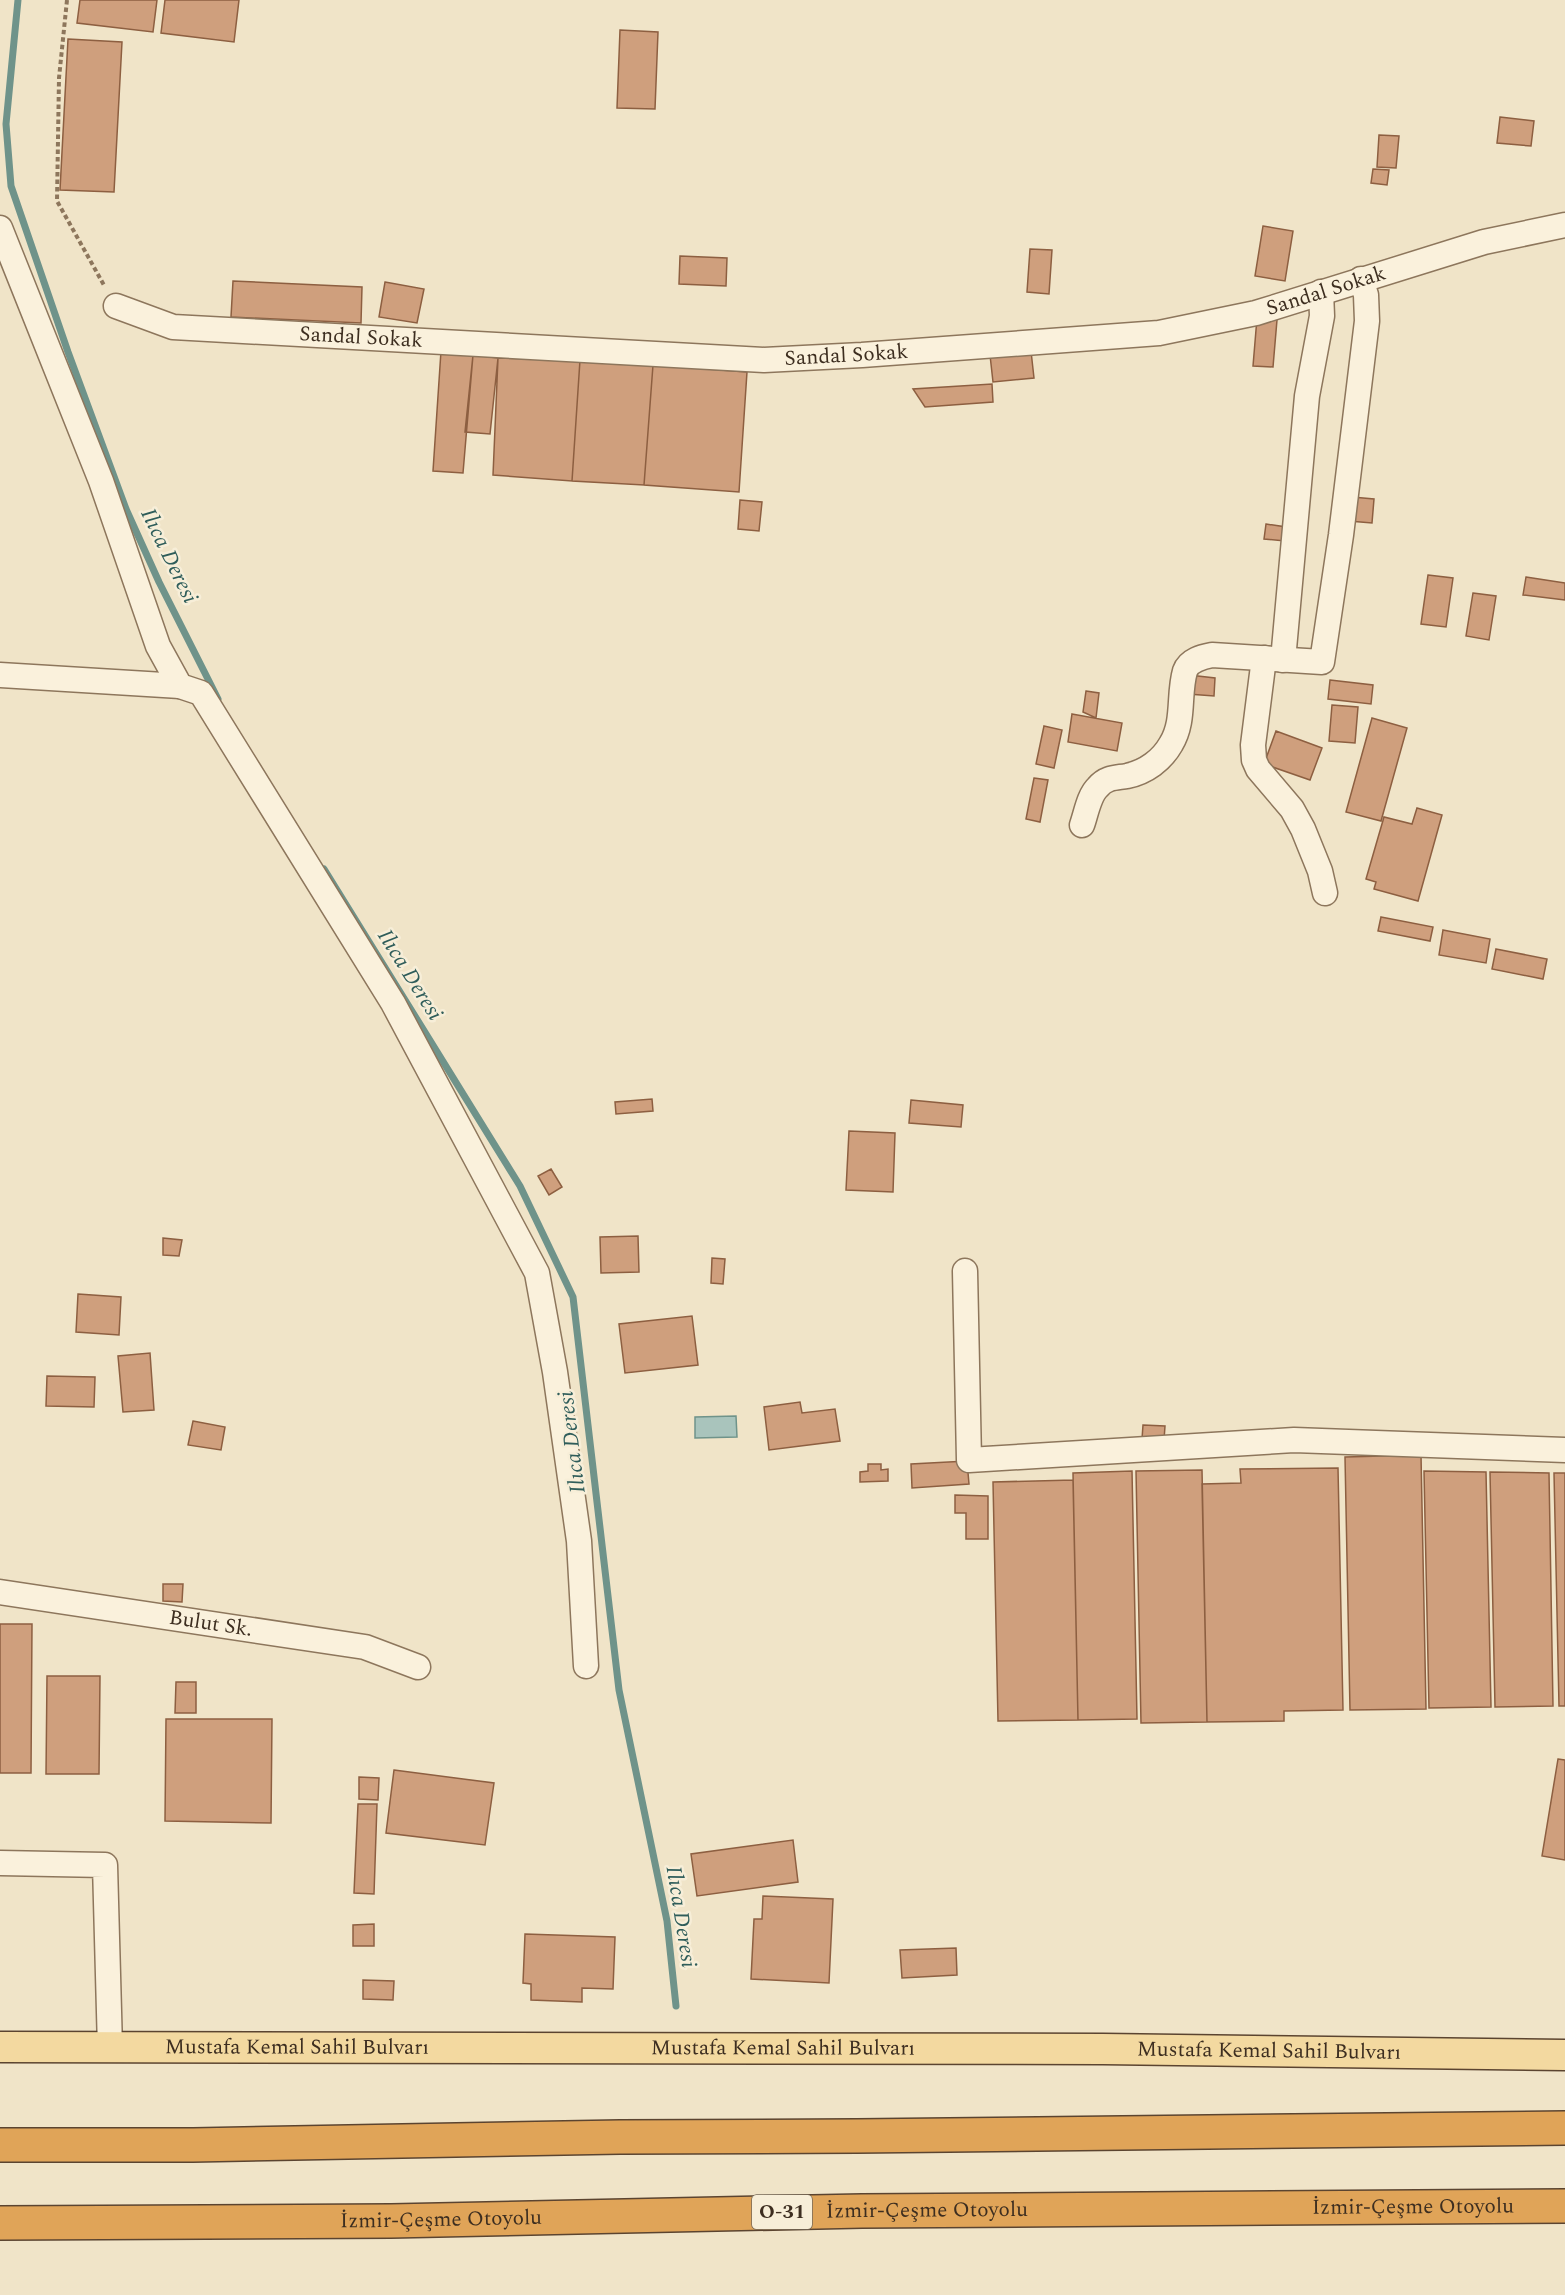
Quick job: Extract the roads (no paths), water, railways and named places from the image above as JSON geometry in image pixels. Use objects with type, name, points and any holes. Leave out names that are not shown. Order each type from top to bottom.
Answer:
[{"type":"highway","points":[[0,2145],[192,2145],[608,2137],[1565,2128]]},
{"type":"highway","name":"İzmir-Çeşme Otoyolu","points":[[0,2223],[379,2222],[862,2211],[1565,2206]]},
{"type":"main road","name":"Mustafa Kemal Sahil Bulvarı","points":[[0,2048],[1091,2049],[1565,2055]]},
{"type":"street","name":"Sandal Sokak","points":[[116,306],[173,327],[764,360],[862,355],[1159,333],[1256,313],[1484,242],[1565,225]]},
{"type":"street","points":[[0,228],[101,481],[158,646],[180,686]]},
{"type":"street","points":[[1082,825],[1095,789],[1100,784],[1115,777],[1146,769],[1164,754],[1171,744],[1180,721],[1185,670],[1194,660],[1212,655],[1322,662],[1367,321],[1366,295],[1361,279]]},
{"type":"street","points":[[1321,292],[1322,316],[1307,396],[1273,659],[1253,745],[1254,760],[1258,769],[1292,810],[1304,829],[1320,871],[1325,893]]},
{"type":"street","points":[[0,675],[180,686],[201,693],[393,1003],[537,1273],[555,1372],[579,1541],[586,1666]]},
{"type":"street","points":[[965,1271],[969,1460],[1294,1440],[1565,1450]]},
{"type":"street","name":"Bulut Sk.","points":[[0,1592],[365,1647],[418,1667]]},
{"type":"street","points":[[0,1863],[105,1865],[110,2048]]},
{"type":"water","points":[[736,1416],[737,1437],[695,1438],[695,1417]]},
{"type":"waterway","name":"Ilıca Deresi","points":[[18,0],[6,124],[11,186],[68,352],[126,509],[159,582],[218,699]]},
{"type":"waterway","name":"Ilıca Deresi","points":[[324,869],[520,1186],[573,1297],[619,1690],[667,1921],[676,2006]]}]
